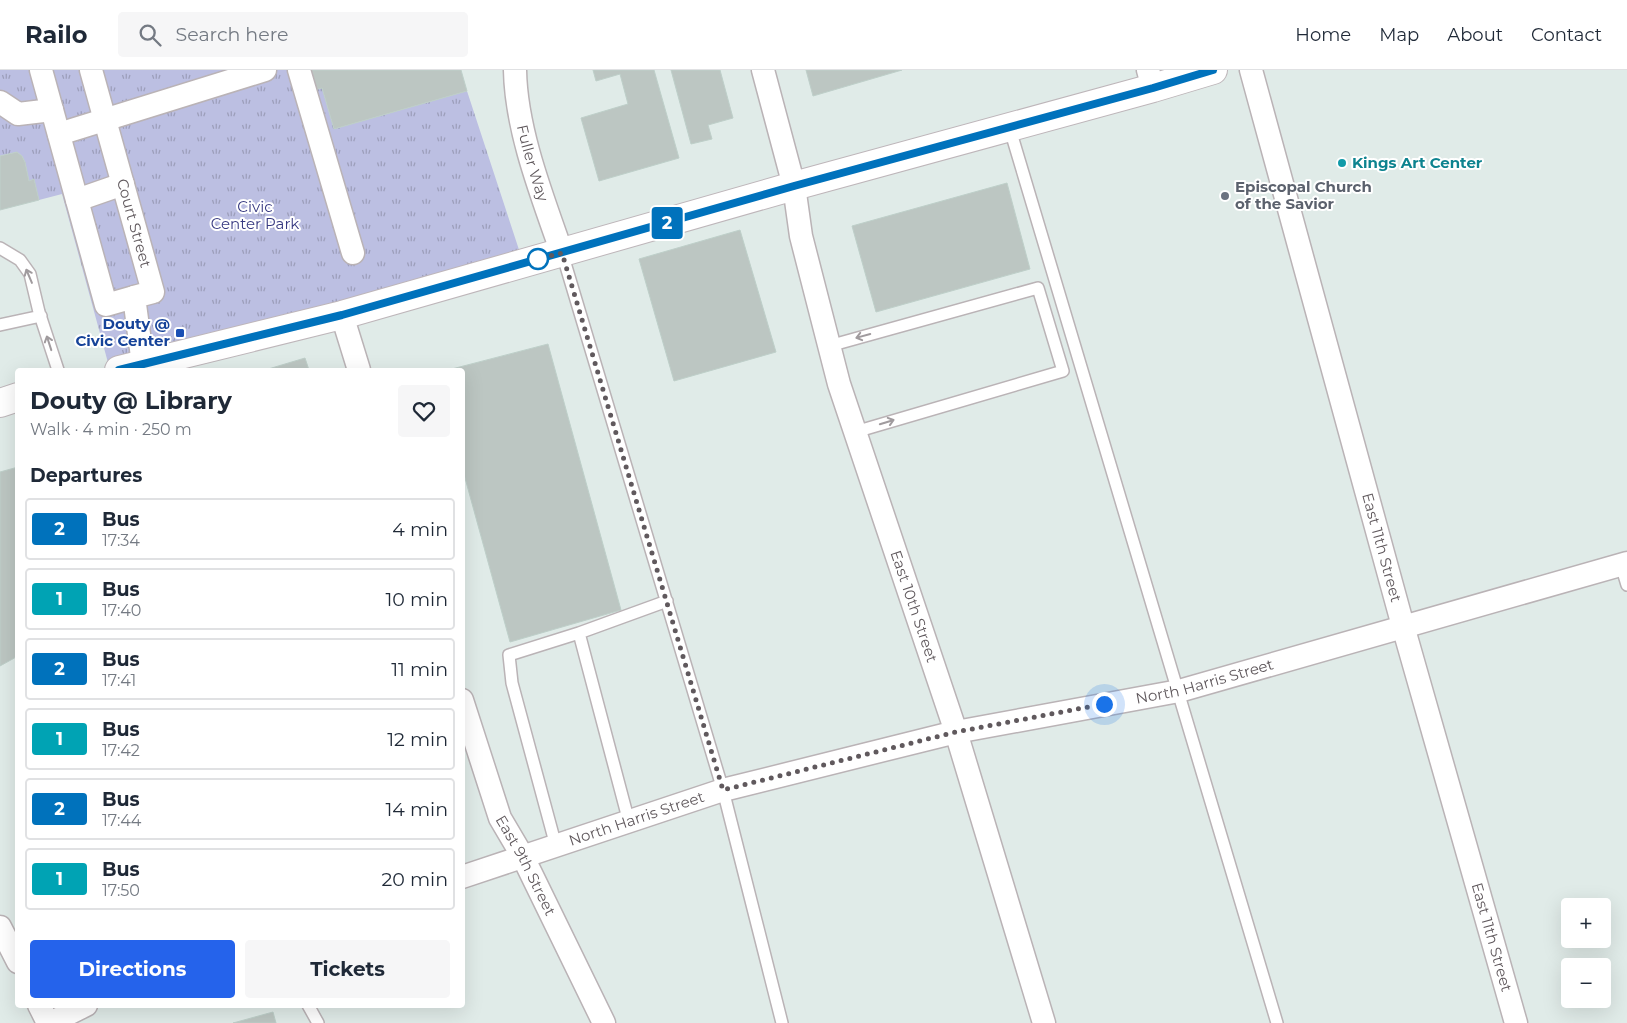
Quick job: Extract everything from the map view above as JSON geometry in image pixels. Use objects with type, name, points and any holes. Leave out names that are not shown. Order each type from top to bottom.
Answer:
[{"type":"street","points":[[41,70],[106,305],[134,297],[131,367],[342,315],[523,262],[562,253],[1009,126],[1150,79],[1213,70]]},
{"type":"street","name":"Court Street","points":[[91,70],[153,292],[134,297]]},
{"type":"street","points":[[59,134],[266,70]]},
{"type":"street","points":[[299,70],[353,253]]},
{"type":"street","name":"Fuller Way","points":[[515,70],[515,94],[524,134],[562,253]]},
{"type":"street","name":"East 10th Street","points":[[763,70],[794,186],[801,236],[839,384],[956,732],[1044,1023]]},
{"type":"street","name":"East 11th Street","points":[[1251,70],[1403,626],[1516,1023]]},
{"type":"street","points":[[0,102],[18,114],[52,110]]},
{"type":"street","points":[[77,200],[123,184]]},
{"type":"street","points":[[342,315],[359,368]]},
{"type":"street","name":"North Harris Street","points":[[465,876],[723,790],[956,732],[1178,691],[1403,626],[1625,571]]},
{"type":"street","name":"East 9th Street","points":[[465,709],[500,818],[523,857],[604,1023]]},
{"type":"street","points":[[0,926],[15,956]]},
{"type":"street","points":[[41,1008],[49,1023],[80,1008]]},
{"type":"lane","points":[[1009,126],[1277,1023]]},
{"type":"lane","points":[[0,248],[20,260],[30,274],[40,316],[57,368]]},
{"type":"lane","points":[[562,253],[723,790],[782,1023]]},
{"type":"lane","points":[[829,346],[1038,288],[1063,371],[855,432]]},
{"type":"lane","points":[[0,325],[40,316]]},
{"type":"lane","points":[[556,846],[512,683],[509,655],[579,633],[667,601]]},
{"type":"lane","points":[[579,633],[629,822]]},
{"type":"lane","points":[[310,1008],[318,1023]]},
{"type":"green space","name":"Civic Center Park","points":[[0,70],[309,70],[322,88],[334,129],[467,91],[523,262],[118,368],[109,368],[62,194],[39,200],[34,180],[29,181],[22,156],[17,152],[0,156]]},
{"type":"building","points":[[309,70],[461,70],[467,91],[334,129],[322,88],[314,90]]},
{"type":"building","points":[[593,70],[654,70],[679,158],[599,181],[581,118],[628,104],[620,74],[596,81]]},
{"type":"building","points":[[671,70],[720,70],[733,118],[708,125],[712,139],[691,144]]},
{"type":"building","points":[[806,70],[902,70],[813,96]]},
{"type":"building","points":[[17,152],[25,162],[29,181],[34,179],[39,200],[0,210],[0,156]]},
{"type":"building","points":[[1007,183],[1030,269],[876,312],[852,226]]},
{"type":"building","points":[[740,230],[776,352],[674,381],[639,259]]},
{"type":"building","points":[[548,344],[621,610],[510,642],[465,478],[465,368],[456,368]]},
{"type":"building","points":[[305,358],[308,368],[272,368]]},
{"type":"building","points":[[15,468],[15,658],[0,666],[0,472]]},
{"type":"building","points":[[273,1012],[276,1023],[233,1023]]},
{"type":"bus line","name":"2","points":[[127,368],[342,315],[523,262],[562,253],[794,186],[1213,70]]},
{"type":"place","name":"Kings Art Center","points":[[1342,163]]},
{"type":"place","name":"Episcopal Church of the Savior","points":[[1225,196]]},
{"type":"place","name":"Douty @ Civic Center","points":[[180,333]]},
{"type":"route","points":[[538,259],[536,259],[562,253],[723,790],[956,732],[1104,704]]}]
